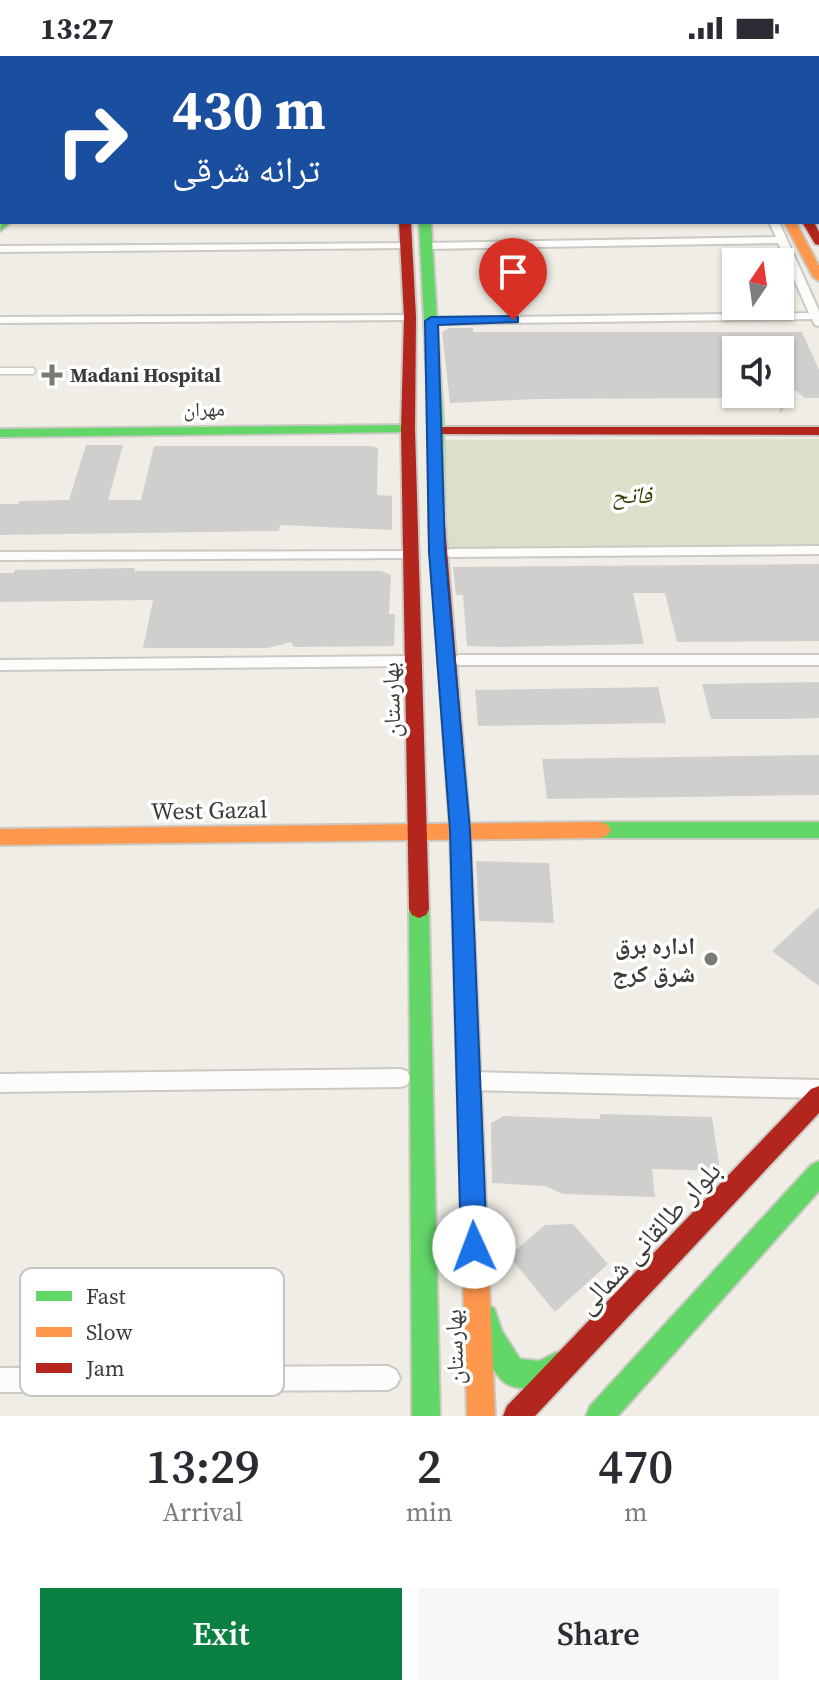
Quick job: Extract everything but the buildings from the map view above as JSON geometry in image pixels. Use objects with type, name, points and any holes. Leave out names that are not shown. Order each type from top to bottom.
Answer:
[{"type":"main road","name":"بهارستان","points":[[405,224],[410,317],[408,429],[419,831],[419,1078],[426,1416]]},
{"type":"main road","name":"بهارستان","points":[[425,224],[436,425],[437,552],[460,830],[481,1416]]},
{"type":"main road","points":[[791,224],[819,277]]},
{"type":"main road","points":[[809,224],[819,242]]},
{"type":"main road","points":[[436,425],[819,417]]},
{"type":"main road","points":[[436,425],[819,431]]},
{"type":"main road","name":"مهران","points":[[0,433],[408,429]]},
{"type":"main road","name":"West Gazal","points":[[0,837],[460,830],[819,830]]},
{"type":"main road","name":"بلوار طالقانی شمالی","points":[[517,1416],[819,1097]]},
{"type":"main road","points":[[600,1416],[819,1173]]},
{"type":"main road","points":[[475,1274],[490,1337],[513,1372],[542,1374],[581,1348]]},
{"type":"street","points":[[431,321],[817,320],[775,224]]},
{"type":"street","points":[[426,246],[782,240]]},
{"type":"street","points":[[0,249],[406,245]]},
{"type":"street","points":[[0,320],[410,317]]},
{"type":"street","points":[[450,553],[819,550]]},
{"type":"street","points":[[0,556],[412,555]]},
{"type":"street","points":[[459,660],[819,660]]},
{"type":"street","points":[[0,665],[414,661]]},
{"type":"street","points":[[0,1083],[400,1078]]},
{"type":"street","points":[[468,1081],[819,1089]]},
{"type":"street","points":[[284,1379],[388,1378]]},
{"type":"street","points":[[0,1380],[20,1380]]},
{"type":"lane","points":[[0,371],[32,371]]},
{"type":"green space","name":"فاتح","points":[[819,439],[819,548],[445,549],[445,440]]},
{"type":"traffic: fast","points":[[0,228],[3,224]]},
{"type":"traffic: fast","points":[[425,224],[436,418],[437,525]]},
{"type":"traffic: fast","points":[[0,433],[408,429]]},
{"type":"traffic: fast","points":[[601,830],[819,830]]},
{"type":"traffic: fast","points":[[419,909],[426,1416]]},
{"type":"traffic: fast","points":[[600,1416],[819,1173]]},
{"type":"traffic: fast","points":[[485,1317],[490,1337],[513,1372],[542,1374],[557,1365]]},
{"type":"traffic: slow","points":[[791,224],[819,277]]},
{"type":"traffic: slow","points":[[0,837],[601,830]]},
{"type":"traffic: slow","points":[[465,971],[481,1416]]},
{"type":"traffic: jam","points":[[405,224],[410,317],[408,429],[419,909]]},
{"type":"traffic: jam","points":[[809,224],[819,242]]},
{"type":"traffic: jam","points":[[436,431],[819,431]]},
{"type":"traffic: jam","points":[[437,525],[460,830],[465,971]]},
{"type":"traffic: jam","points":[[517,1416],[819,1097]]},
{"type":"place","name":"Madani Hospital","points":[[52,375]]},
{"type":"place","name":"اداره برق شرق کرج","points":[[711,959]]},
{"type":"route","points":[[474,1247],[460,830],[437,552],[436,418],[431,321],[513,320]]}]
